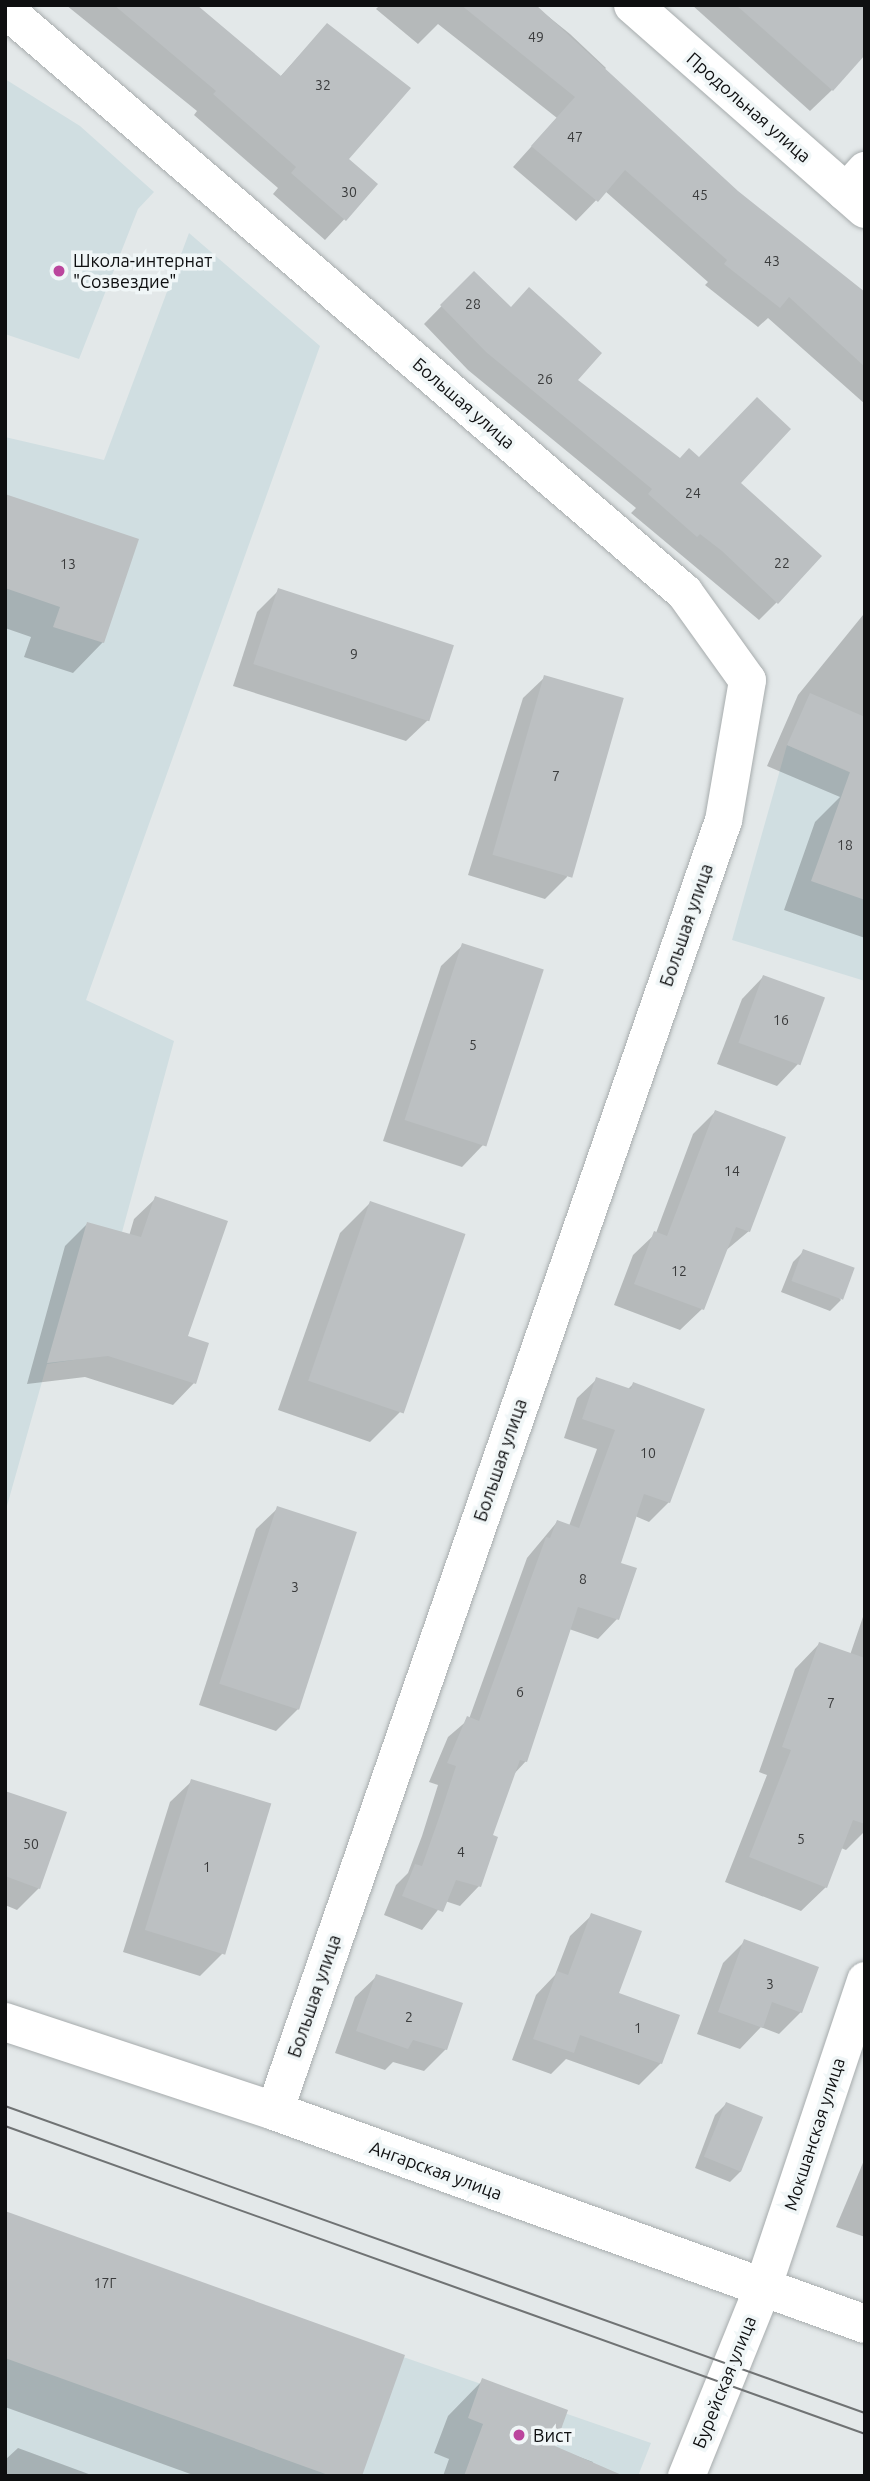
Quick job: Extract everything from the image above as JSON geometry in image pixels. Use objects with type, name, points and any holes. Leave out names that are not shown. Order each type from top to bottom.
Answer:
[{"type":"main road","name":"Продольная улица","points":[[633,5],[858,190]]},
{"type":"main road","name":"Ангарская улица","points":[[5,2022],[274,2111],[865,2324]]},
{"type":"street","name":"Большая улица","points":[[5,9],[684,592],[747,680],[723,820],[274,2111]]},
{"type":"street","name":"Мокшанская улица","points":[[762,2288],[865,1980]]},
{"type":"street","name":"Бурейская улица","points":[[686,2476],[762,2288]]},
{"type":"shaded area","name":"Школа-интернат \"Созвездие\"","points":[[5,79],[80,126],[154,192],[138,209],[79,359],[5,334]]},
{"type":"shaded area","points":[[189,233],[320,346],[86,1000],[174,1041],[109,1280],[80,1359],[47,1364],[5,1513],[5,437],[104,460]]},
{"type":"shaded area","points":[[787,745],[865,779],[865,981],[732,940]]},
{"type":"shaded area","points":[[5,2219],[651,2443],[638,2476],[5,2476]]},
{"type":"building","points":[[114,5],[197,5],[281,76],[327,23],[411,88],[349,159],[378,184],[346,221],[291,173],[296,167],[213,94],[216,91]]},
{"type":"building","points":[[461,5],[536,5],[738,191],[865,292],[865,367],[789,297],[780,308],[724,264],[727,260],[625,170],[598,202],[531,146],[575,97]]},
{"type":"building","points":[[736,5],[865,5],[865,55],[833,91]]},
{"type":"building","points":[[474,271],[511,307],[529,287],[602,353],[578,380],[680,458],[689,448],[699,457],[757,397],[791,429],[741,483],[822,556],[778,604],[722,551],[700,534],[697,537],[648,494],[652,489],[486,352],[440,305]]},
{"type":"building","points":[[5,494],[139,539],[104,643],[53,627],[60,607],[5,588]]},
{"type":"building","points":[[278,588],[454,645],[429,721],[253,664]]},
{"type":"building","points":[[544,675],[624,698],[572,878],[492,855]]},
{"type":"building","points":[[810,693],[865,717],[865,900],[811,881],[850,772],[787,745]]},
{"type":"building","points":[[462,943],[544,970],[486,1146],[405,1120]]},
{"type":"building","points":[[763,975],[825,998],[800,1065],[738,1043]]},
{"type":"building","points":[[715,1110],[786,1137],[750,1232],[736,1227],[704,1310],[634,1284],[654,1231],[667,1236]]},
{"type":"building","points":[[155,1196],[228,1221],[188,1336],[209,1343],[196,1384],[108,1356],[47,1363],[87,1222],[141,1237]]},
{"type":"building","points":[[370,1201],[465,1234],[404,1414],[308,1381]]},
{"type":"building","points":[[803,1249],[855,1268],[843,1300],[791,1281]]},
{"type":"building","points":[[596,1377],[631,1389],[633,1382],[705,1409],[670,1503],[644,1494],[621,1563],[637,1568],[619,1620],[578,1607],[527,1762],[520,1760],[493,1835],[498,1837],[481,1887],[456,1880],[443,1912],[402,1896],[415,1864],[422,1866],[440,1815],[456,1766],[447,1763],[467,1716],[479,1721],[546,1537],[550,1538],[557,1520],[579,1528],[615,1430],[582,1419]]},
{"type":"building","points":[[277,1506],[357,1532],[299,1710],[219,1684]]},
{"type":"building","points":[[819,1642],[865,1658],[865,1824],[853,1820],[827,1888],[749,1857],[791,1750],[782,1747]]},
{"type":"building","points":[[191,1779],[271,1804],[225,1955],[145,1930]]},
{"type":"building","points":[[5,1791],[67,1812],[40,1889],[5,1876]]},
{"type":"building","points":[[591,1913],[642,1931],[619,1993],[680,2015],[662,2064],[580,2035],[574,2053],[533,2039],[557,1971],[568,1975]]},
{"type":"building","points":[[744,1939],[819,1967],[802,2013],[772,2002],[763,2028],[718,2012]]},
{"type":"building","points":[[376,1974],[463,2003],[447,2050],[413,2040],[408,2049],[356,2031]]},
{"type":"building","points":[[726,2102],[763,2117],[741,2172],[704,2157]]},
{"type":"building","points":[[5,2211],[405,2355],[362,2476],[331,2476],[5,2358]]},
{"type":"building","name":"Вист","points":[[482,2378],[568,2410],[555,2446],[624,2476],[464,2476],[483,2424],[468,2418]]},
{"type":"tram line","points":[[5,2106],[865,2413]]},
{"type":"tram line","points":[[5,2126],[865,2434]]},
{"type":"place","name":"Школа-интернат \"Созвездие\"","points":[[59,271]]},
{"type":"place","name":"Вист","points":[[519,2435]]}]
